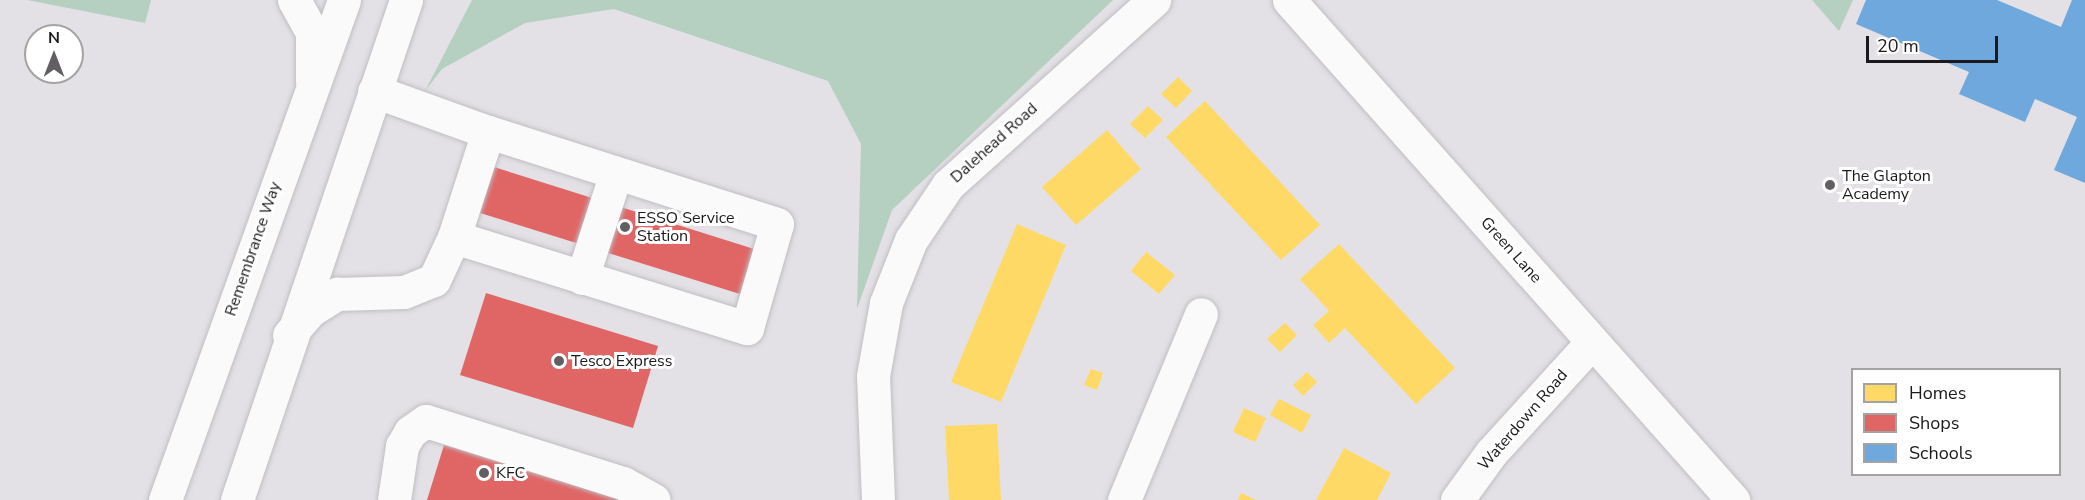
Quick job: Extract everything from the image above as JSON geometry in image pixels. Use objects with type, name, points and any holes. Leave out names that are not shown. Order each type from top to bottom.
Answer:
[{"type":"main road","points":[[294,0],[312,32],[312,81]]},
{"type":"main road","name":"Remembrance Way","points":[[165,500],[312,81],[344,0]]},
{"type":"main road","points":[[237,500],[288,336],[406,0]]},
{"type":"main road","name":"Dalehead Road","points":[[878,500],[873,376],[886,303],[911,240],[948,185],[1154,0]]},
{"type":"main road","name":"Green Lane","points":[[1289,0],[1733,500]]},
{"type":"main road","points":[[374,91],[488,132],[777,225],[747,328],[454,237]]},
{"type":"main road","points":[[288,336],[311,310],[337,294],[404,292],[434,280],[454,237],[488,132]]},
{"type":"main road","points":[[582,278],[616,173]]},
{"type":"main road","points":[[1124,500],[1201,314]]},
{"type":"main road","name":"Waterdown Road","points":[[1457,500],[1491,453],[1592,342]]},
{"type":"main road","points":[[394,500],[402,446],[410,432],[426,421],[623,483],[654,500]]},
{"type":"green space","points":[[27,0],[151,0],[145,23]]},
{"type":"green space","points":[[472,0],[1113,0],[892,210],[857,309],[861,144],[828,81],[614,9],[525,23],[442,69],[425,91]]},
{"type":"green space","points":[[1812,0],[1853,0],[1839,31]]},
{"type":"building: Homes","points":[[1178,77],[1192,91],[1176,108],[1161,94]]},
{"type":"building: Homes","points":[[1205,101],[1320,225],[1281,260],[1166,137]]},
{"type":"building: Homes","points":[[1148,106],[1163,120],[1145,138],[1130,124]]},
{"type":"building: Homes","points":[[1107,130],[1141,169],[1076,225],[1042,187]]},
{"type":"building: Homes","points":[[1017,224],[1066,245],[1001,402],[951,382]]},
{"type":"building: Homes","points":[[1339,244],[1455,368],[1416,404],[1345,328],[1329,343],[1313,325],[1329,311],[1300,279]]},
{"type":"building: Homes","points":[[1146,252],[1175,275],[1159,294],[1131,271]]},
{"type":"building: Homes","points":[[1285,323],[1297,335],[1280,352],[1267,339]]},
{"type":"building: Homes","points":[[1091,369],[1103,373],[1097,390],[1084,385]]},
{"type":"building: Homes","points":[[1307,372],[1317,382],[1303,396],[1293,385]]},
{"type":"building: Homes","points":[[1279,399],[1311,415],[1302,433],[1270,415]]},
{"type":"building: Homes","points":[[1244,408],[1266,418],[1255,442],[1233,432]]},
{"type":"building: Homes","points":[[997,424],[1001,500],[949,500],[945,426]]},
{"type":"building: Homes","points":[[1344,448],[1391,473],[1377,500],[1316,500]]},
{"type":"building: Homes","points":[[1241,493],[1256,500],[1238,500]]},
{"type":"building: Shops","points":[[494,167],[754,249],[740,294],[480,213]]},
{"type":"building: Shops","name":"Tesco Express","points":[[486,293],[658,346],[633,428],[460,375]]},
{"type":"building: Shops","name":"KFC","points":[[444,445],[618,499],[618,500],[427,500]]},
{"type":"building: Schools","points":[[1866,0],[1997,0],[2061,27],[2072,0],[2085,0],[2085,183],[2054,170],[2077,117],[2035,99],[2025,122],[1959,94],[1969,72],[1856,24]]},
{"type":"place","name":"The Glapton Academy","points":[[1830,185]]},
{"type":"place","name":"ESSO Service Station","points":[[625,227]]},
{"type":"place","name":"Tesco Express","points":[[559,361]]},
{"type":"place","name":"KFC","points":[[484,473]]}]
